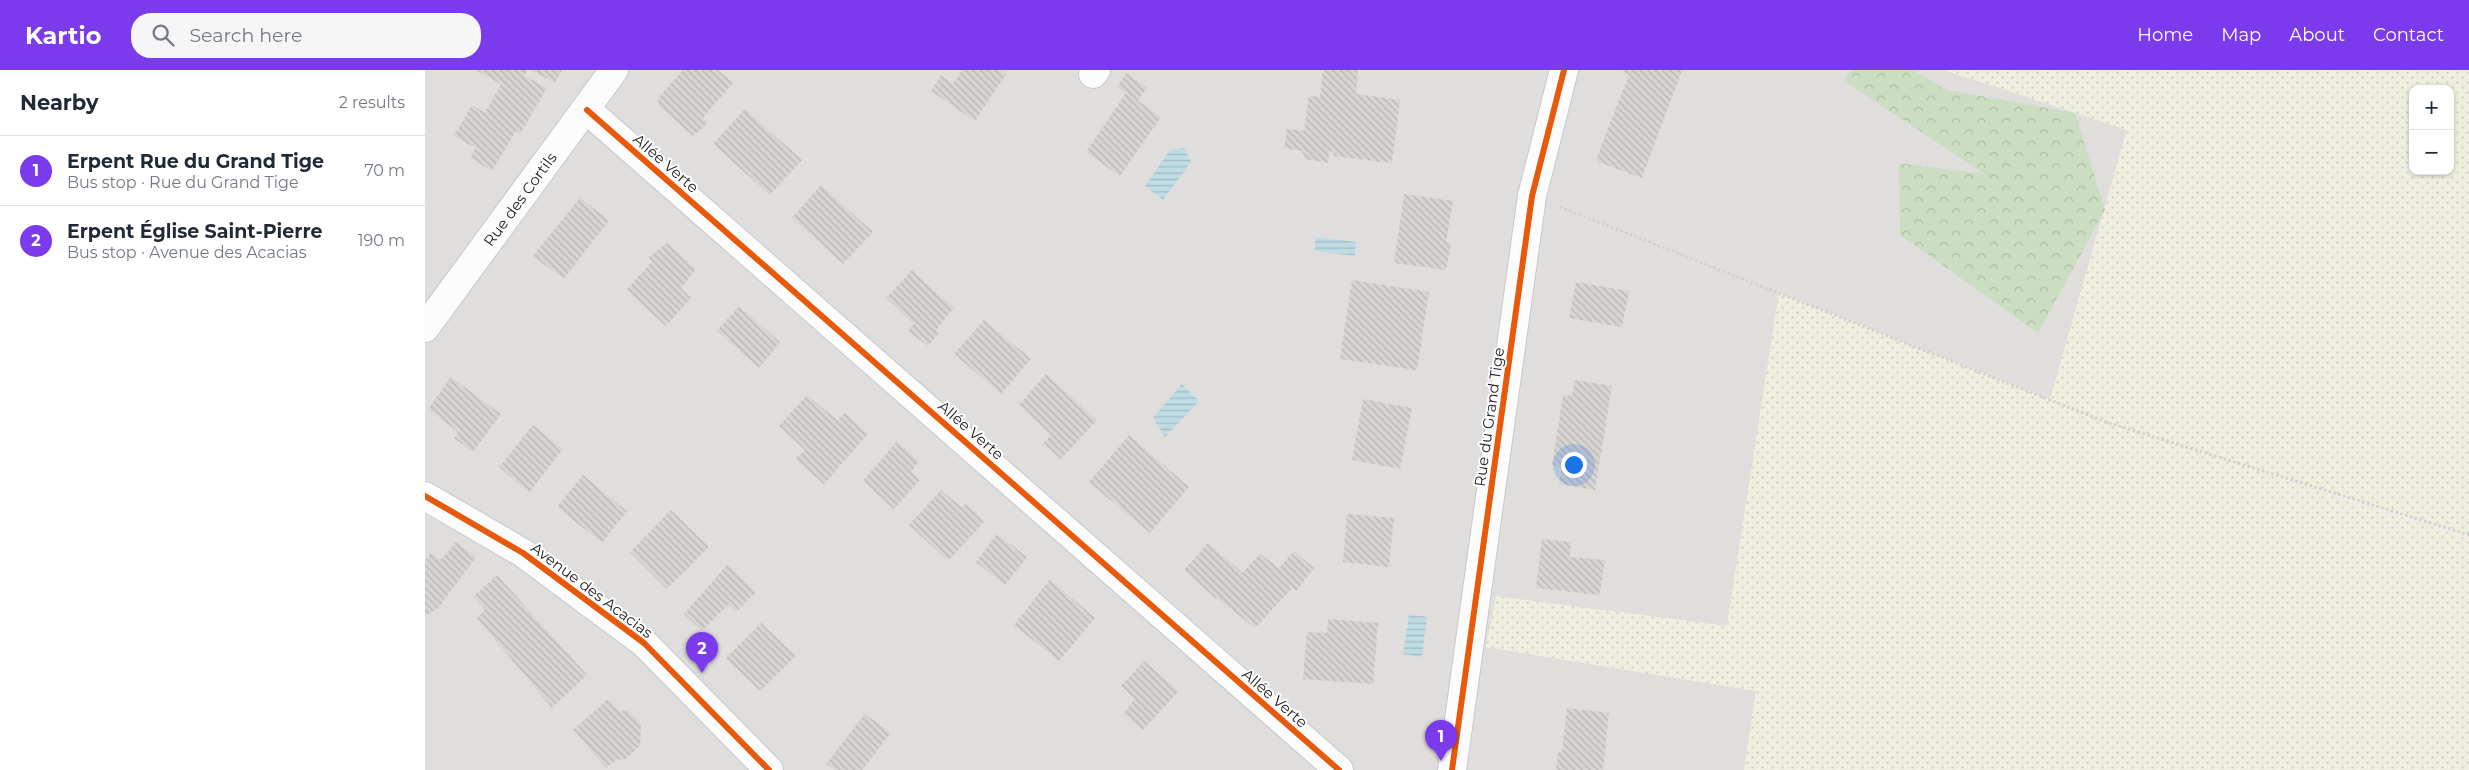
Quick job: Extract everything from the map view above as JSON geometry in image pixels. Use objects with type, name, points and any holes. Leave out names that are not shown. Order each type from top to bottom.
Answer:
[{"type":"street","name":"Rue des Cortils","points":[[425,328],[587,110],[614,70]]},
{"type":"street","name":"Rue du Grand Tige","points":[[1453,770],[1532,196],[1564,70]]},
{"type":"street","name":"Allée Verte","points":[[587,110],[1339,770]]},
{"type":"street","name":"Avenue des Acacias","points":[[425,496],[523,553],[644,643],[769,770]]},
{"type":"path","points":[[1532,196],[2106,422],[2469,535]]},
{"type":"shaded area","points":[[425,70],[1944,70],[2127,129],[2050,400],[1779,293],[1727,626],[1496,597],[1486,647],[1756,691],[1744,770],[425,770]]},
{"type":"shaded area","points":[[1790,123],[1858,149],[1802,296],[1642,234],[1664,178],[1755,213]]},
{"type":"green space","points":[[1851,70],[1912,70],[1947,90],[2075,113],[2105,210],[2038,333],[1900,235],[1899,163],[1985,174],[1844,81]]},
{"type":"green space","points":[[1944,70],[2469,70],[2469,535],[2175,444],[2469,539],[2469,770],[1744,770],[1756,691],[1486,647],[1496,596],[1727,626],[1779,293],[2050,399],[2127,130]]},
{"type":"water","points":[[1184,148],[1191,162],[1163,200],[1145,186],[1170,150]]},
{"type":"water","points":[[1316,237],[1356,242],[1355,256],[1314,251]]},
{"type":"water","points":[[1182,384],[1199,401],[1165,437],[1153,418]]},
{"type":"water","points":[[1409,614],[1427,617],[1422,657],[1403,654]]},
{"type":"building","points":[[476,70],[528,70],[524,76],[547,88],[520,134],[516,131],[492,171],[470,158],[476,148],[454,136],[472,105],[485,113],[501,84]]},
{"type":"building","points":[[531,70],[562,70],[555,83]]},
{"type":"building","points":[[683,70],[718,70],[733,83],[703,118],[708,123],[693,136],[659,106],[658,98]]},
{"type":"building","points":[[962,70],[1000,70],[1006,74],[975,121],[931,91],[941,75],[953,84]]},
{"type":"building","points":[[1323,70],[1358,70],[1356,94],[1400,100],[1392,163],[1333,156],[1334,152],[1330,151],[1328,163],[1305,159],[1302,151],[1284,148],[1287,129],[1304,131],[1309,96],[1320,97]]},
{"type":"building","points":[[1623,70],[1682,70],[1642,178],[1598,162],[1597,157],[1629,75],[1623,73]]},
{"type":"building","points":[[1126,73],[1147,87],[1138,101],[1161,117],[1120,176],[1086,152],[1126,93],[1117,87]]},
{"type":"building","points":[[745,109],[802,160],[770,195],[713,144]]},
{"type":"building","points":[[821,185],[873,232],[843,264],[792,218]]},
{"type":"building","points":[[1404,194],[1453,201],[1446,242],[1451,244],[1446,270],[1394,263]]},
{"type":"building","points":[[580,198],[609,220],[564,279],[533,256]]},
{"type":"building","points":[[667,243],[696,269],[681,288],[691,298],[666,326],[626,290],[652,262],[649,257]]},
{"type":"building","points":[[912,270],[954,308],[936,330],[939,333],[928,346],[908,331],[914,324],[886,298]]},
{"type":"building","points":[[1352,280],[1429,292],[1417,370],[1340,359]]},
{"type":"building","points":[[1576,282],[1629,291],[1622,327],[1569,318]]},
{"type":"building","points":[[739,306],[780,342],[759,368],[717,331]]},
{"type":"building","points":[[984,320],[1031,359],[1001,394],[954,354]]},
{"type":"building","points":[[1046,374],[1097,420],[1061,459],[1043,444],[1051,435],[1019,405]]},
{"type":"building","points":[[451,377],[501,414],[473,452],[454,438],[458,432],[428,409]]},
{"type":"building","points":[[1575,380],[1612,386],[1595,490],[1559,484],[1562,467],[1552,465],[1563,395],[1572,396]]},
{"type":"building","points":[[807,395],[837,420],[845,413],[868,434],[824,484],[795,459],[805,450],[779,426]]},
{"type":"building","points":[[1363,399],[1412,408],[1400,469],[1352,460]]},
{"type":"building","points":[[533,425],[563,449],[529,493],[499,467]]},
{"type":"building","points":[[1129,435],[1189,487],[1150,533],[1089,482]]},
{"type":"building","points":[[897,441],[919,461],[911,472],[920,480],[894,509],[863,481]]},
{"type":"building","points":[[583,475],[627,511],[602,543],[557,507]]},
{"type":"building","points":[[941,490],[961,507],[966,504],[985,521],[948,561],[909,525]]},
{"type":"building","points":[[671,510],[709,547],[667,589],[630,552]]},
{"type":"building","points":[[1347,514],[1394,518],[1389,567],[1343,562]]},
{"type":"building","points":[[997,534],[1027,557],[1005,585],[976,562]]},
{"type":"building","points":[[1542,539],[1571,542],[1570,557],[1605,560],[1600,595],[1536,588]]},
{"type":"building","points":[[456,542],[476,557],[438,608],[425,616],[425,561],[431,553],[441,560]]},
{"type":"building","points":[[1208,543],[1241,571],[1240,575],[1260,554],[1279,568],[1294,551],[1314,568],[1296,591],[1292,588],[1255,628],[1216,599],[1184,570]]},
{"type":"building","points":[[728,564],[756,592],[736,612],[728,605],[702,631],[684,614]]},
{"type":"building","points":[[497,575],[587,675],[552,708],[477,618],[485,610],[474,596]]},
{"type":"building","points":[[1050,579],[1095,618],[1059,661],[1014,625]]},
{"type":"building","points":[[1328,619],[1378,623],[1373,684],[1303,679],[1307,632],[1327,633]]},
{"type":"building","points":[[761,623],[796,656],[760,691],[726,658]]},
{"type":"building","points":[[1144,661],[1179,691],[1143,730],[1123,714],[1135,699],[1121,686]]},
{"type":"building","points":[[608,699],[620,711],[628,710],[641,724],[640,745],[625,760],[618,759],[606,768],[573,730]]},
{"type":"building","points":[[1567,708],[1609,713],[1603,770],[1556,770],[1558,752],[1562,752]]},
{"type":"building","points":[[865,714],[891,733],[862,770],[835,770],[826,764]]},
{"type":"cycle path","points":[[1452,770],[1532,196],[1564,70]]},
{"type":"cycle path","points":[[587,110],[1339,770]]},
{"type":"cycle path","points":[[425,496],[523,553],[644,643],[769,770]]},
{"type":"place","name":"Erpent Église Saint-Pierre","points":[[702,673]]},
{"type":"place","name":"Erpent Rue du Grand Tige","points":[[1441,761]]}]
